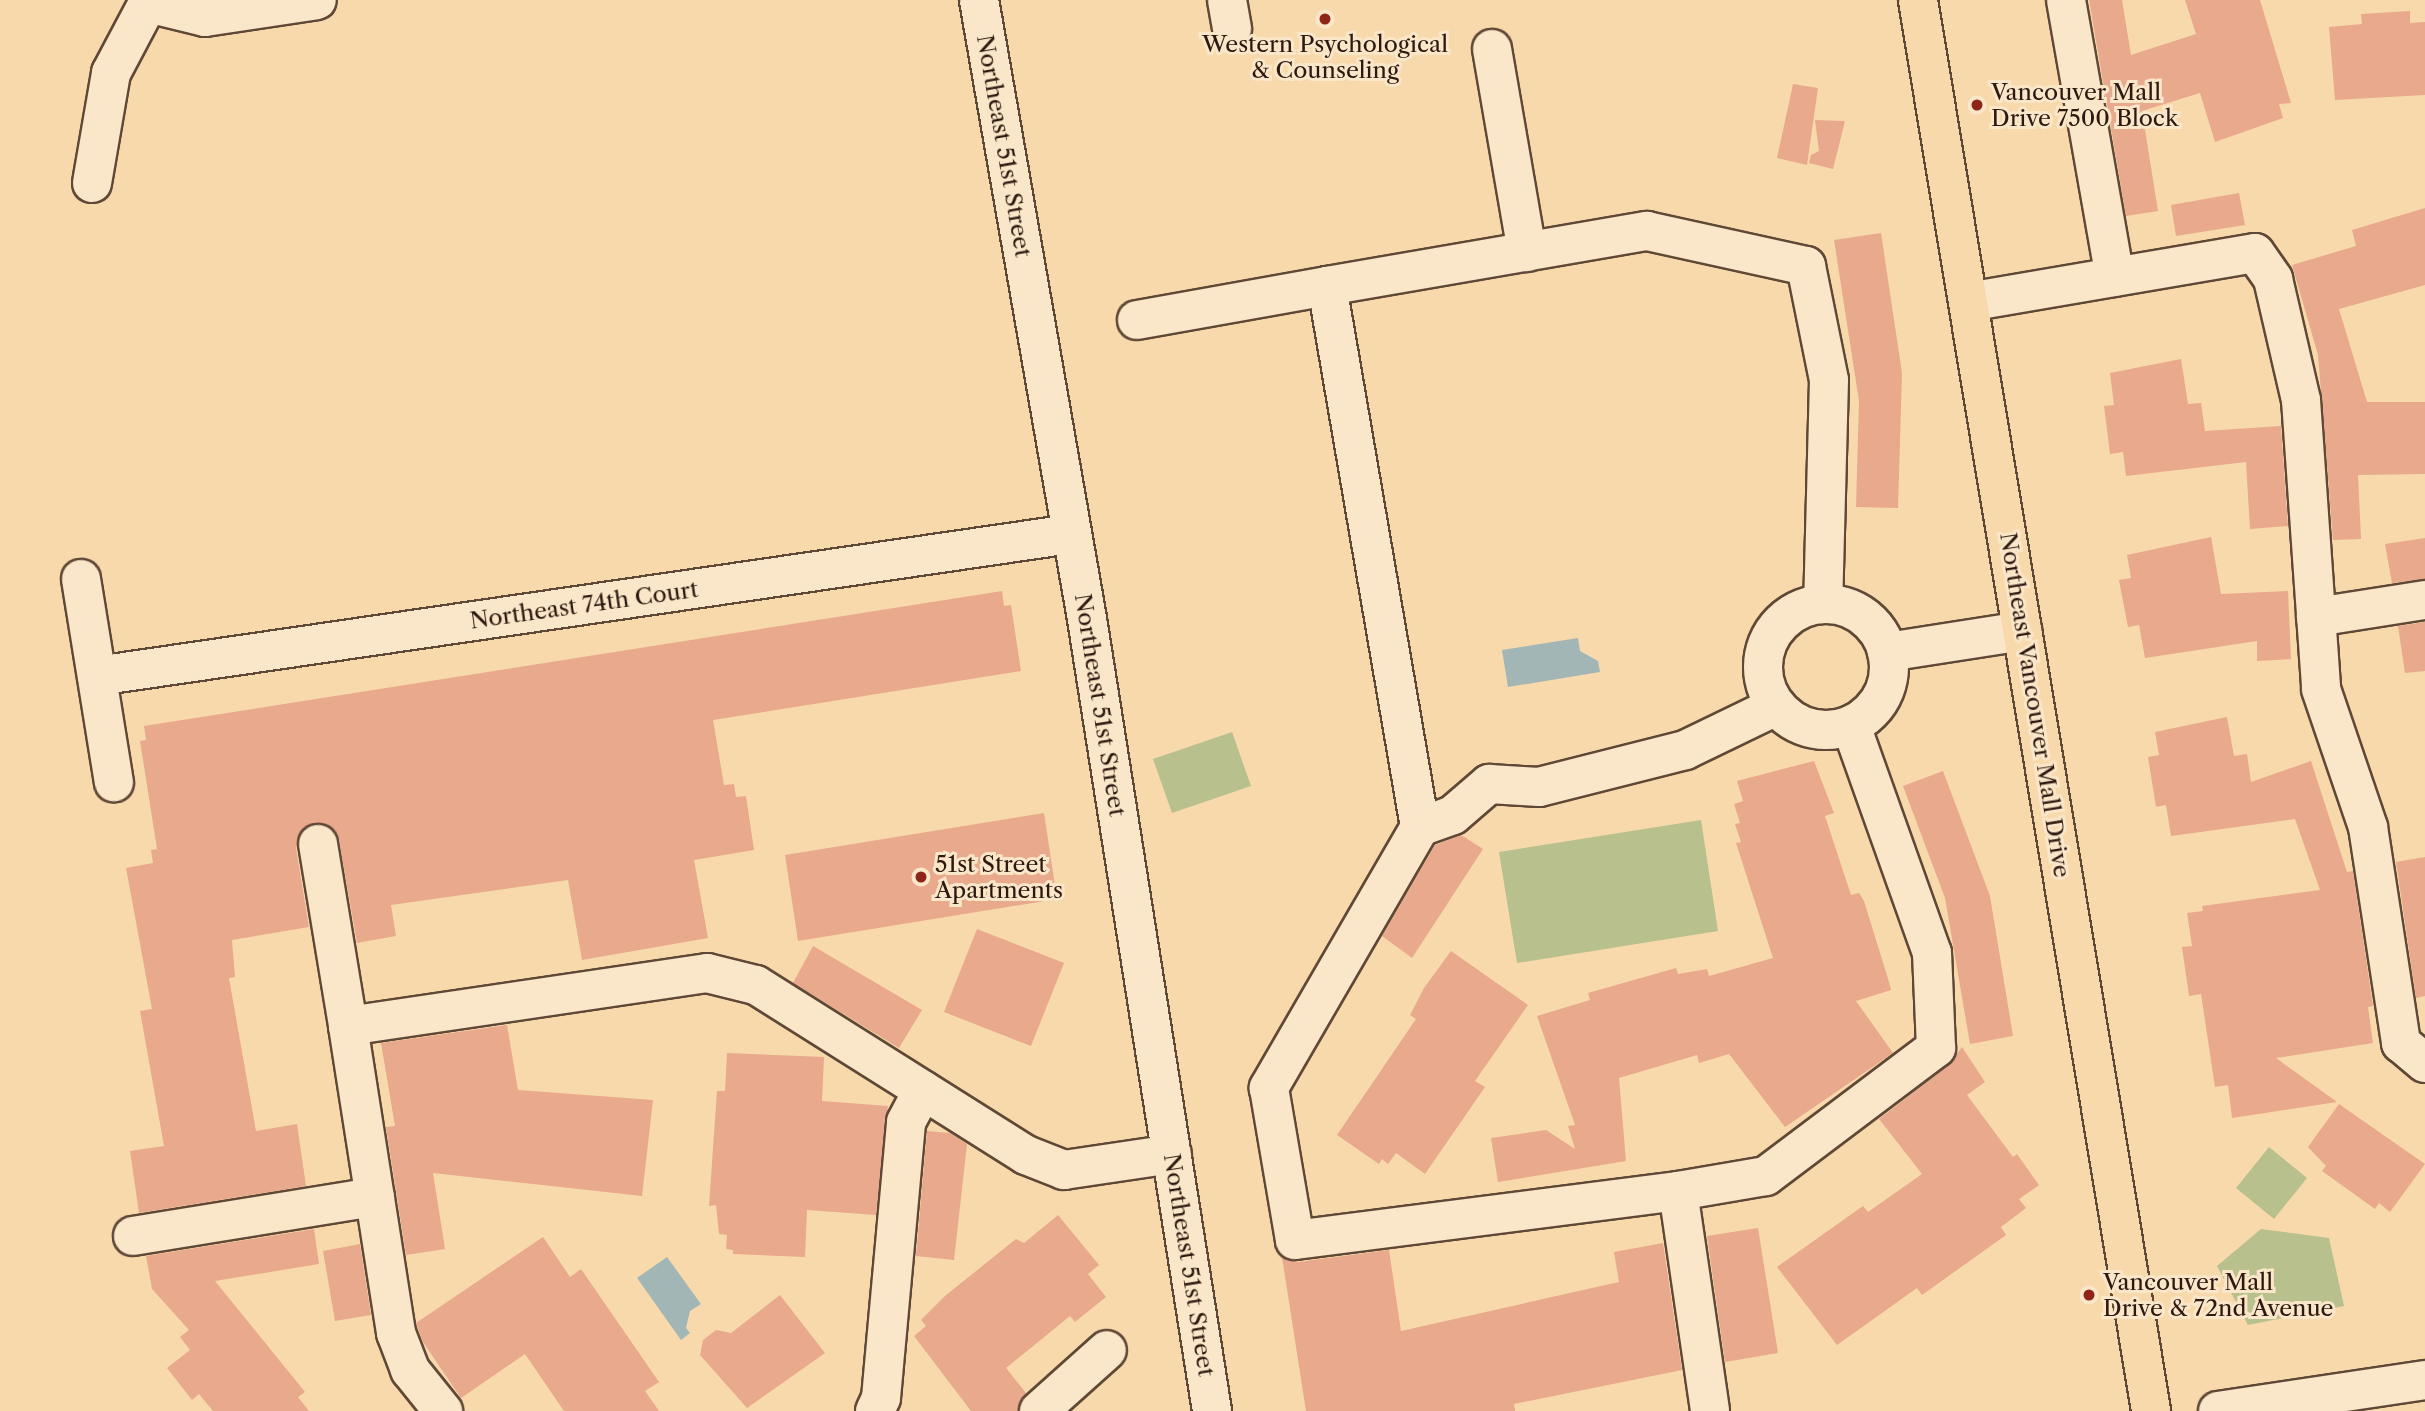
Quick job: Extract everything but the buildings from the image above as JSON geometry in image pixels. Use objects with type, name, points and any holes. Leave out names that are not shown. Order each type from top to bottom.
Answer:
[{"type":"main road","name":"Northeast Vancouver Mall Drive","points":[[1918,0],[2151,1411]]},
{"type":"street","points":[[92,183],[111,73],[147,1],[205,17],[317,0]]},
{"type":"street","name":"Northeast 51st Street","points":[[979,0],[1070,534],[1212,1411]]},
{"type":"street","points":[[2066,0],[2115,277]]},
{"type":"street","points":[[1493,49],[1527,251]]},
{"type":"street","points":[[1137,320],[1647,231],[1806,266],[1829,380],[1823,604]]},
{"type":"street","points":[[1968,302],[2255,253],[2273,279],[2301,400],[2321,689],[2368,827],[2401,1043],[2425,1063]]},
{"type":"street","points":[[1327,286],[1420,827]]},
{"type":"street","name":"Northeast 74th Court","points":[[97,676],[1070,534]]},
{"type":"street","points":[[81,579],[114,782]]},
{"type":"street","points":[[2316,617],[2425,600]]},
{"type":"street","points":[[1823,604],[1864,616],[1880,634],[1887,652],[1889,672],[1883,695],[1868,714],[1851,725],[1824,730],[1809,728],[1776,706],[1763,678],[1769,639],[1790,615],[1823,604]]},
{"type":"street","points":[[1887,652],[2022,631]]},
{"type":"street","points":[[1776,706],[1685,750],[1539,787],[1489,783],[1453,814],[1420,827],[1269,1088],[1295,1240],[1678,1191],[1766,1176],[1936,1048],[1932,953],[1851,725]]},
{"type":"street","points":[[318,844],[396,1333],[410,1370],[443,1411]]},
{"type":"street","points":[[348,1026],[707,972],[756,985],[1026,1155],[1064,1170],[1172,1154]]},
{"type":"street","points":[[876,1411],[881,1398],[905,1122],[923,1090]]},
{"type":"street","points":[[1678,1191],[1710,1411]]},
{"type":"street","points":[[133,1236],[375,1197]]},
{"type":"street","points":[[1039,1411],[1107,1350]]},
{"type":"street","points":[[2218,1411],[2425,1380]]},
{"type":"green space","points":[[1232,732],[1251,786],[1172,813],[1153,759]]},
{"type":"green space","points":[[1701,820],[1718,931],[1517,963],[1499,852]]},
{"type":"green space","points":[[2269,1147],[2307,1178],[2274,1219],[2236,1188]]},
{"type":"green space","points":[[2261,1229],[2329,1238],[2344,1306],[2248,1325],[2217,1266]]},
{"type":"shaded area","points":[[1578,638],[1580,651],[1598,661],[1600,672],[1508,687],[1502,650]]},
{"type":"shaded area","points":[[667,1257],[701,1304],[690,1311],[686,1328],[690,1333],[681,1340],[637,1278]]},
{"type":"place","name":"Western Psychological & Counseling","points":[[1325,19]]},
{"type":"place","name":"Vancouver Mall Drive 7500 Block","points":[[1977,105]]},
{"type":"place","name":"51st Street Apartments","points":[[921,877]]},
{"type":"place","name":"Vancouver Mall Drive & 72nd Avenue","points":[[2089,1295]]}]
